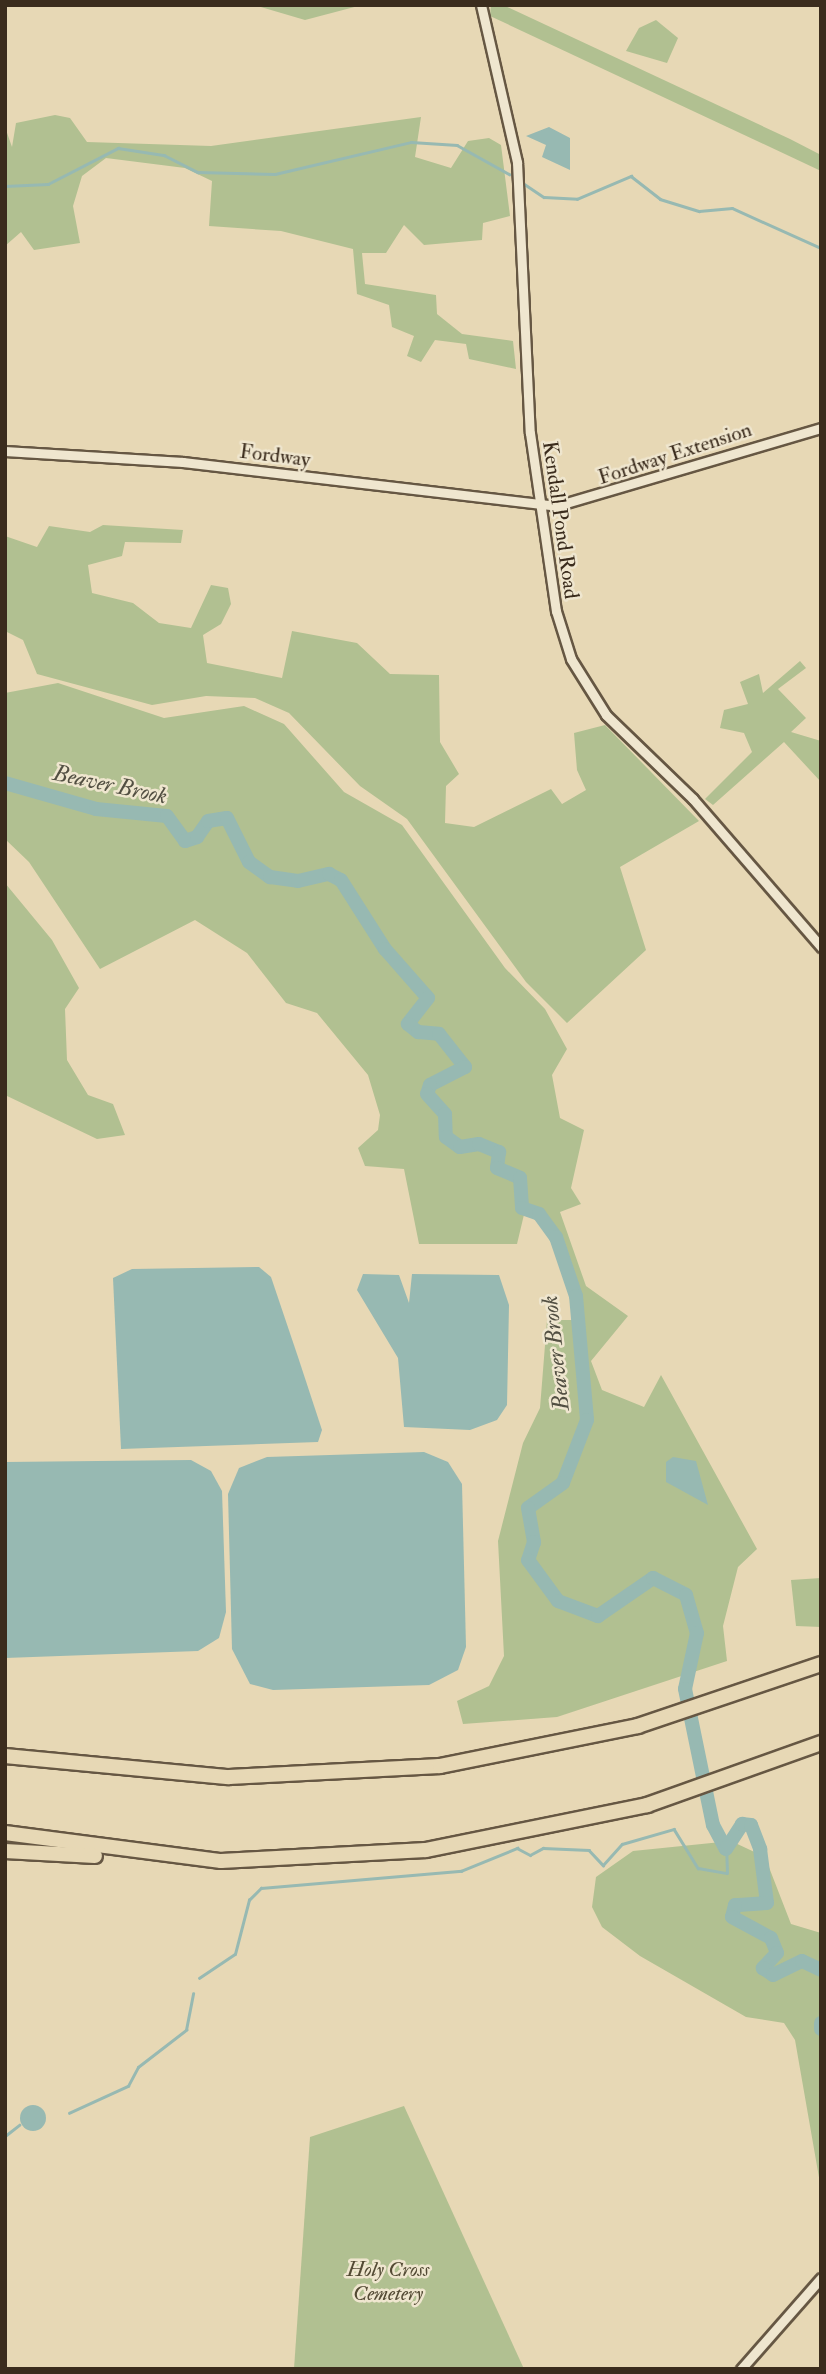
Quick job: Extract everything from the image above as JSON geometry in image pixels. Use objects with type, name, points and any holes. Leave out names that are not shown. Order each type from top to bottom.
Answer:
[{"type":"highway","points":[[5,1756],[59,1764],[218,1777],[382,1772],[527,1752],[675,1716],[821,1664]]},
{"type":"highway","points":[[5,1851],[174,1858],[324,1858],[426,1850],[591,1819],[716,1783],[821,1743]]},
{"type":"highway","points":[[5,1747],[59,1764]]},
{"type":"highway","points":[[5,1833],[174,1858]]},
{"type":"street","name":"Kendall Pond Road","points":[[481,5],[517,162],[527,400],[556,611],[586,688],[821,947]]},
{"type":"street","name":"Fordway Extension","points":[[540,505],[606,495],[821,428]]},
{"type":"street","name":"Fordway","points":[[5,451],[183,461],[540,505]]},
{"type":"street","points":[[741,2369],[821,2278]]},
{"type":"green space","points":[[254,5],[362,5],[305,20]]},
{"type":"green space","points":[[491,5],[503,5],[790,139],[821,155],[821,171],[490,16]]},
{"type":"green space","points":[[656,20],[678,38],[667,63],[626,51],[639,28]]},
{"type":"green space","points":[[55,115],[70,118],[87,142],[211,146],[421,117],[415,157],[451,168],[468,141],[489,138],[501,145],[510,216],[483,223],[482,240],[424,245],[404,225],[386,253],[362,253],[365,284],[436,295],[437,314],[462,334],[513,341],[516,369],[469,359],[466,344],[435,340],[421,362],[407,356],[414,336],[392,327],[389,305],[357,294],[353,249],[281,231],[209,226],[212,181],[185,168],[106,158],[82,176],[73,206],[80,243],[34,250],[21,232],[5,246],[5,127],[12,147],[16,123]]},
{"type":"green space","points":[[103,525],[183,530],[181,543],[125,542],[122,556],[88,565],[92,593],[133,603],[159,623],[191,628],[211,585],[228,588],[231,604],[221,624],[203,635],[207,663],[282,678],[292,631],[357,643],[390,674],[439,675],[440,742],[459,774],[446,786],[445,823],[474,827],[551,789],[562,804],[586,790],[577,770],[574,733],[605,725],[699,821],[620,867],[646,950],[567,1023],[526,982],[407,819],[360,786],[289,713],[255,698],[206,696],[152,705],[37,674],[23,640],[5,631],[5,536],[37,547],[49,526],[90,532]]},
{"type":"green space","points":[[800,661],[806,668],[778,689],[806,718],[791,732],[821,741],[821,782],[784,742],[713,805],[705,799],[752,752],[744,733],[720,728],[724,710],[748,704],[740,682],[759,674],[763,693]]},
{"type":"green space","points":[[58,683],[164,718],[244,706],[284,724],[344,792],[402,825],[505,968],[545,1009],[567,1049],[552,1075],[560,1118],[584,1130],[571,1188],[581,1204],[560,1212],[586,1286],[628,1316],[591,1361],[602,1390],[644,1407],[661,1375],[757,1549],[738,1567],[723,1626],[727,1661],[557,1717],[463,1724],[457,1701],[489,1686],[504,1656],[498,1541],[523,1443],[540,1408],[547,1320],[582,1320],[563,1249],[527,1202],[517,1244],[419,1244],[404,1169],[365,1166],[358,1148],[378,1130],[380,1115],[368,1075],[317,1013],[286,1003],[247,953],[195,920],[100,969],[29,862],[5,839],[5,693]]},
{"type":"green space","points":[[5,883],[52,940],[79,988],[65,1009],[67,1060],[88,1095],[113,1104],[125,1135],[97,1139],[5,1095]]},
{"type":"green space","points":[[821,1578],[821,1627],[796,1626],[791,1580]]},
{"type":"green space","points":[[731,1841],[765,1857],[791,1924],[821,1933],[821,2189],[795,2040],[784,2023],[746,2017],[640,1956],[602,1927],[592,1907],[596,1877],[633,1851]]},
{"type":"green space","name":"Holy Cross Cemetery","points":[[404,2106],[524,2369],[294,2369],[310,2137]]},
{"type":"water","points":[[549,127],[570,138],[570,170],[542,157],[546,145],[526,136]]},
{"type":"water","points":[[259,1267],[271,1277],[298,1357],[322,1430],[318,1442],[121,1449],[113,1278],[132,1269]]},
{"type":"water","points":[[363,1274],[399,1275],[409,1303],[412,1274],[499,1275],[509,1305],[507,1405],[497,1420],[470,1430],[404,1427],[398,1358],[357,1290]]},
{"type":"water","points":[[424,1452],[448,1462],[462,1484],[466,1647],[458,1670],[429,1685],[273,1690],[250,1684],[232,1649],[228,1494],[239,1468],[267,1457]]},
{"type":"water","points":[[673,1457],[696,1461],[708,1505],[666,1482],[666,1462]]},
{"type":"water","points":[[191,1460],[211,1471],[222,1491],[226,1612],[219,1638],[198,1651],[5,1658],[5,1462]]},
{"type":"water","points":[[33,2105],[42,2109],[46,2118],[42,2127],[33,2131],[24,2127],[20,2118],[24,2109]]},
{"type":"waterway","points":[[5,186],[48,184],[118,148],[164,155],[198,172],[275,174],[411,142],[457,145],[509,174]]},
{"type":"waterway","points":[[523,183],[544,197],[577,199],[631,176],[660,199],[699,211],[732,208],[821,248]]},
{"type":"waterway","name":"Beaver Brook","points":[[5,783],[96,809],[167,816],[185,841],[197,837],[208,821],[227,818],[249,862],[270,877],[298,881],[329,874],[341,880],[385,949],[428,998],[408,1024],[418,1032],[439,1034],[465,1067],[430,1085],[427,1094],[445,1114],[446,1137],[460,1147],[479,1144],[499,1152],[497,1168],[520,1178],[522,1208],[539,1214],[556,1237],[576,1296],[587,1420],[563,1483],[528,1508],[534,1542],[528,1560],[558,1601],[598,1616],[653,1578],[686,1595],[697,1633],[685,1689],[713,1825],[726,1849],[742,1824],[751,1825],[760,1849],[767,1903],[735,1905],[732,1917],[771,1938],[777,1953],[763,1968],[773,1975],[802,1961],[821,1970]]},
{"type":"waterway","points":[[199,1978],[235,1954],[249,1900],[261,1888],[461,1871],[517,1848],[530,1855],[543,1848],[589,1850],[603,1865],[622,1844],[674,1829],[698,1868],[727,1873],[726,1849]]},
{"type":"waterway","points":[[69,2113],[128,2086],[138,2067],[186,2030],[193,1994]]},
{"type":"waterway","name":"Beaver Brook","points":[[821,2023],[821,2029]]},
{"type":"waterway","points":[[5,2136],[19,2125]]}]
